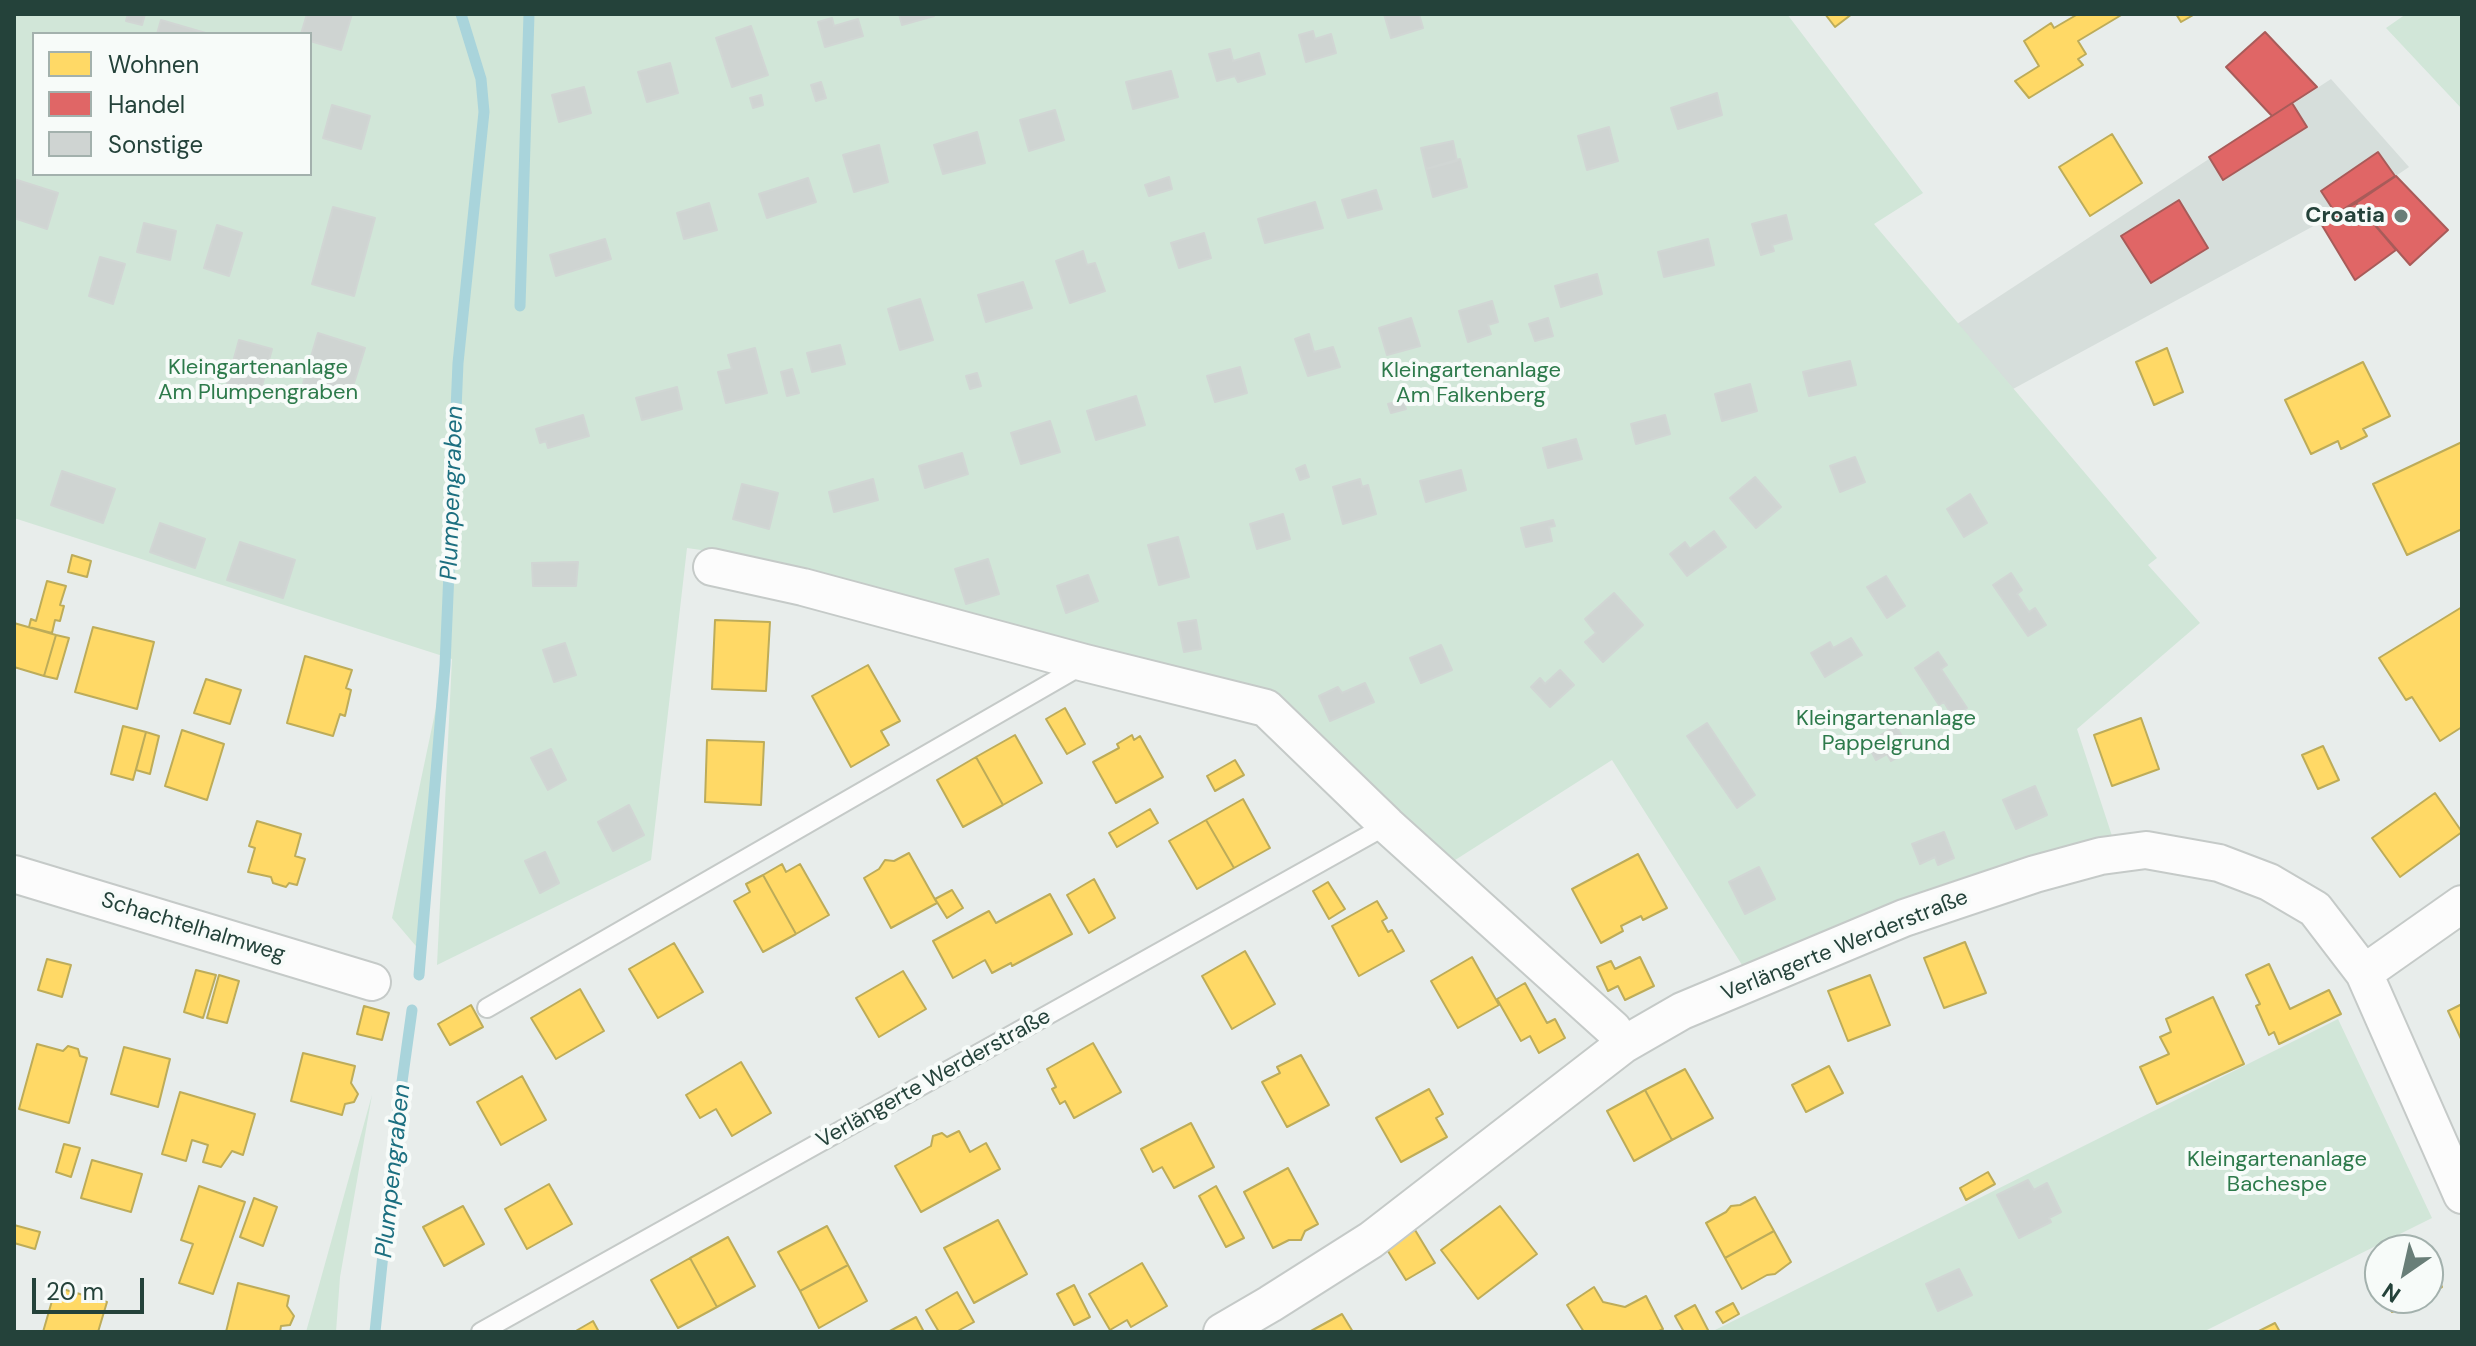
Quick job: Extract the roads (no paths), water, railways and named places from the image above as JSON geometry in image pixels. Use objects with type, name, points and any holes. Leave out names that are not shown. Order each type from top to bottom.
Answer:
[{"type":"street","points":[[712,567],[803,587],[1266,708],[1387,825],[1613,1029],[1623,1045]]},
{"type":"street","name":"Verlängerte Werderstraße","points":[[1222,1332],[1371,1240],[1623,1045],[1682,1011],[1904,918],[2035,874],[2101,856],[2146,850],[2219,863],[2269,882],[2315,909],[2364,973],[2462,1195]]},
{"type":"street","name":"Schachtelhalmweg","points":[[14,874],[372,982]]},
{"type":"street","points":[[2364,973],[2462,904]]},
{"type":"lane","points":[[487,1008],[1085,663]]},
{"type":"lane","name":"Verlängerte Werderstraße","points":[[481,1332],[1387,825]]},
{"type":"waterway","name":"Plumpengraben","points":[[419,975],[445,665],[458,363],[484,112],[481,79],[461,14]]},
{"type":"waterway","points":[[520,306],[529,14]]},
{"type":"waterway","name":"Plumpengraben","points":[[375,1332],[397,1118],[412,1010]]},
{"type":"place","name":"Croatia","points":[[2401,216]]},
{"type":"park label","name":"Kleingartenanlage Am Plumpengraben","points":[[258,380]]},
{"type":"park label","name":"Kleingartenanlage Am Falkenberg","points":[[1471,384]]},
{"type":"park label","name":"Kleingartenanlage Pappelgrund","points":[[1886,732]]},
{"type":"park label","name":"Kleingartenanlage Bachespe","points":[[2277,1172]]}]
